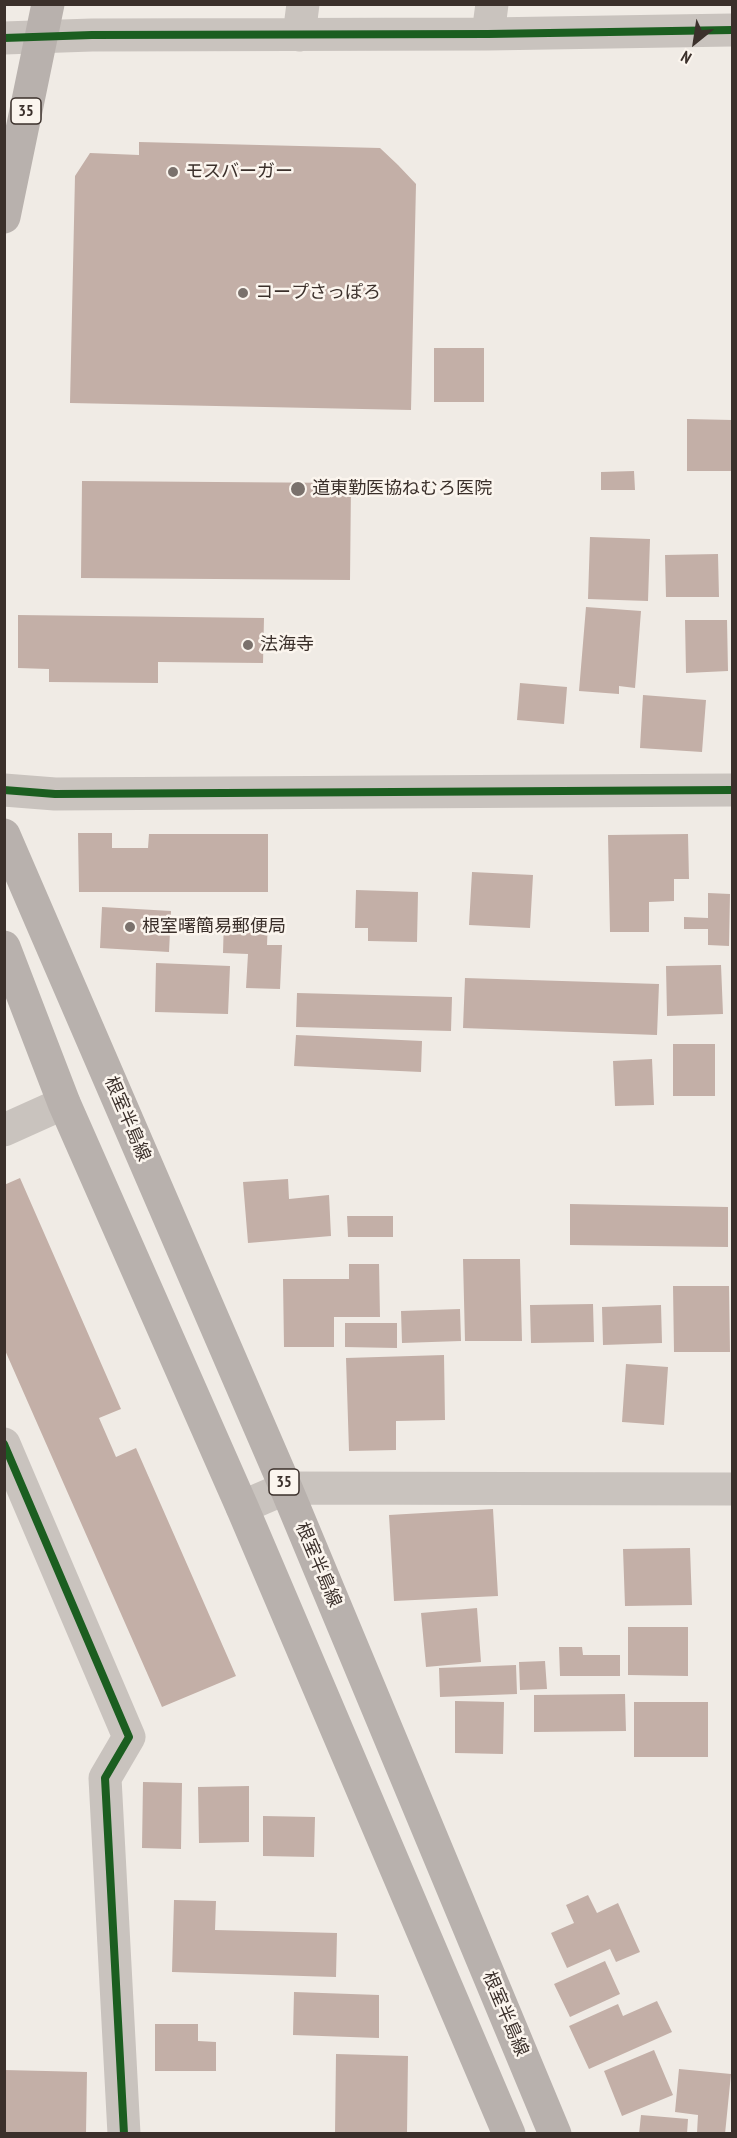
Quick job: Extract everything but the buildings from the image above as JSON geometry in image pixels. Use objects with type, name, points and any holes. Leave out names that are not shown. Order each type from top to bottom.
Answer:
[{"type":"main road","name":"35","points":[[4,217],[48,4]]},
{"type":"main road","name":"根室半島線","points":[[4,835],[286,1488],[555,2133]]},
{"type":"main road","points":[[4,947],[64,1103],[242,1507],[509,2133]]},
{"type":"street","points":[[4,38],[301,20],[490,19],[732,30]]},
{"type":"street","points":[[4,790],[55,794],[732,790]]},
{"type":"street","points":[[4,1130],[64,1103]]},
{"type":"street","points":[[4,1444],[129,1737],[105,1778],[124,2133]]},
{"type":"street","points":[[242,1507],[286,1488],[732,1489]]},
{"type":"cycle path","points":[[4,38],[92,35],[488,34],[732,30]]},
{"type":"cycle path","points":[[4,790],[55,794],[732,790]]},
{"type":"cycle path","points":[[4,1444],[129,1737],[105,1778],[124,2134]]},
{"type":"place","name":"モスバーガー","points":[[173,172]]},
{"type":"place","name":"コープさっぽろ","points":[[243,293]]},
{"type":"place","name":"道東勤医協ねむろ医院","points":[[298,489]]},
{"type":"place","name":"法海寺","points":[[248,645]]},
{"type":"place","name":"根室曙簡易郵便局","points":[[130,927]]}]
